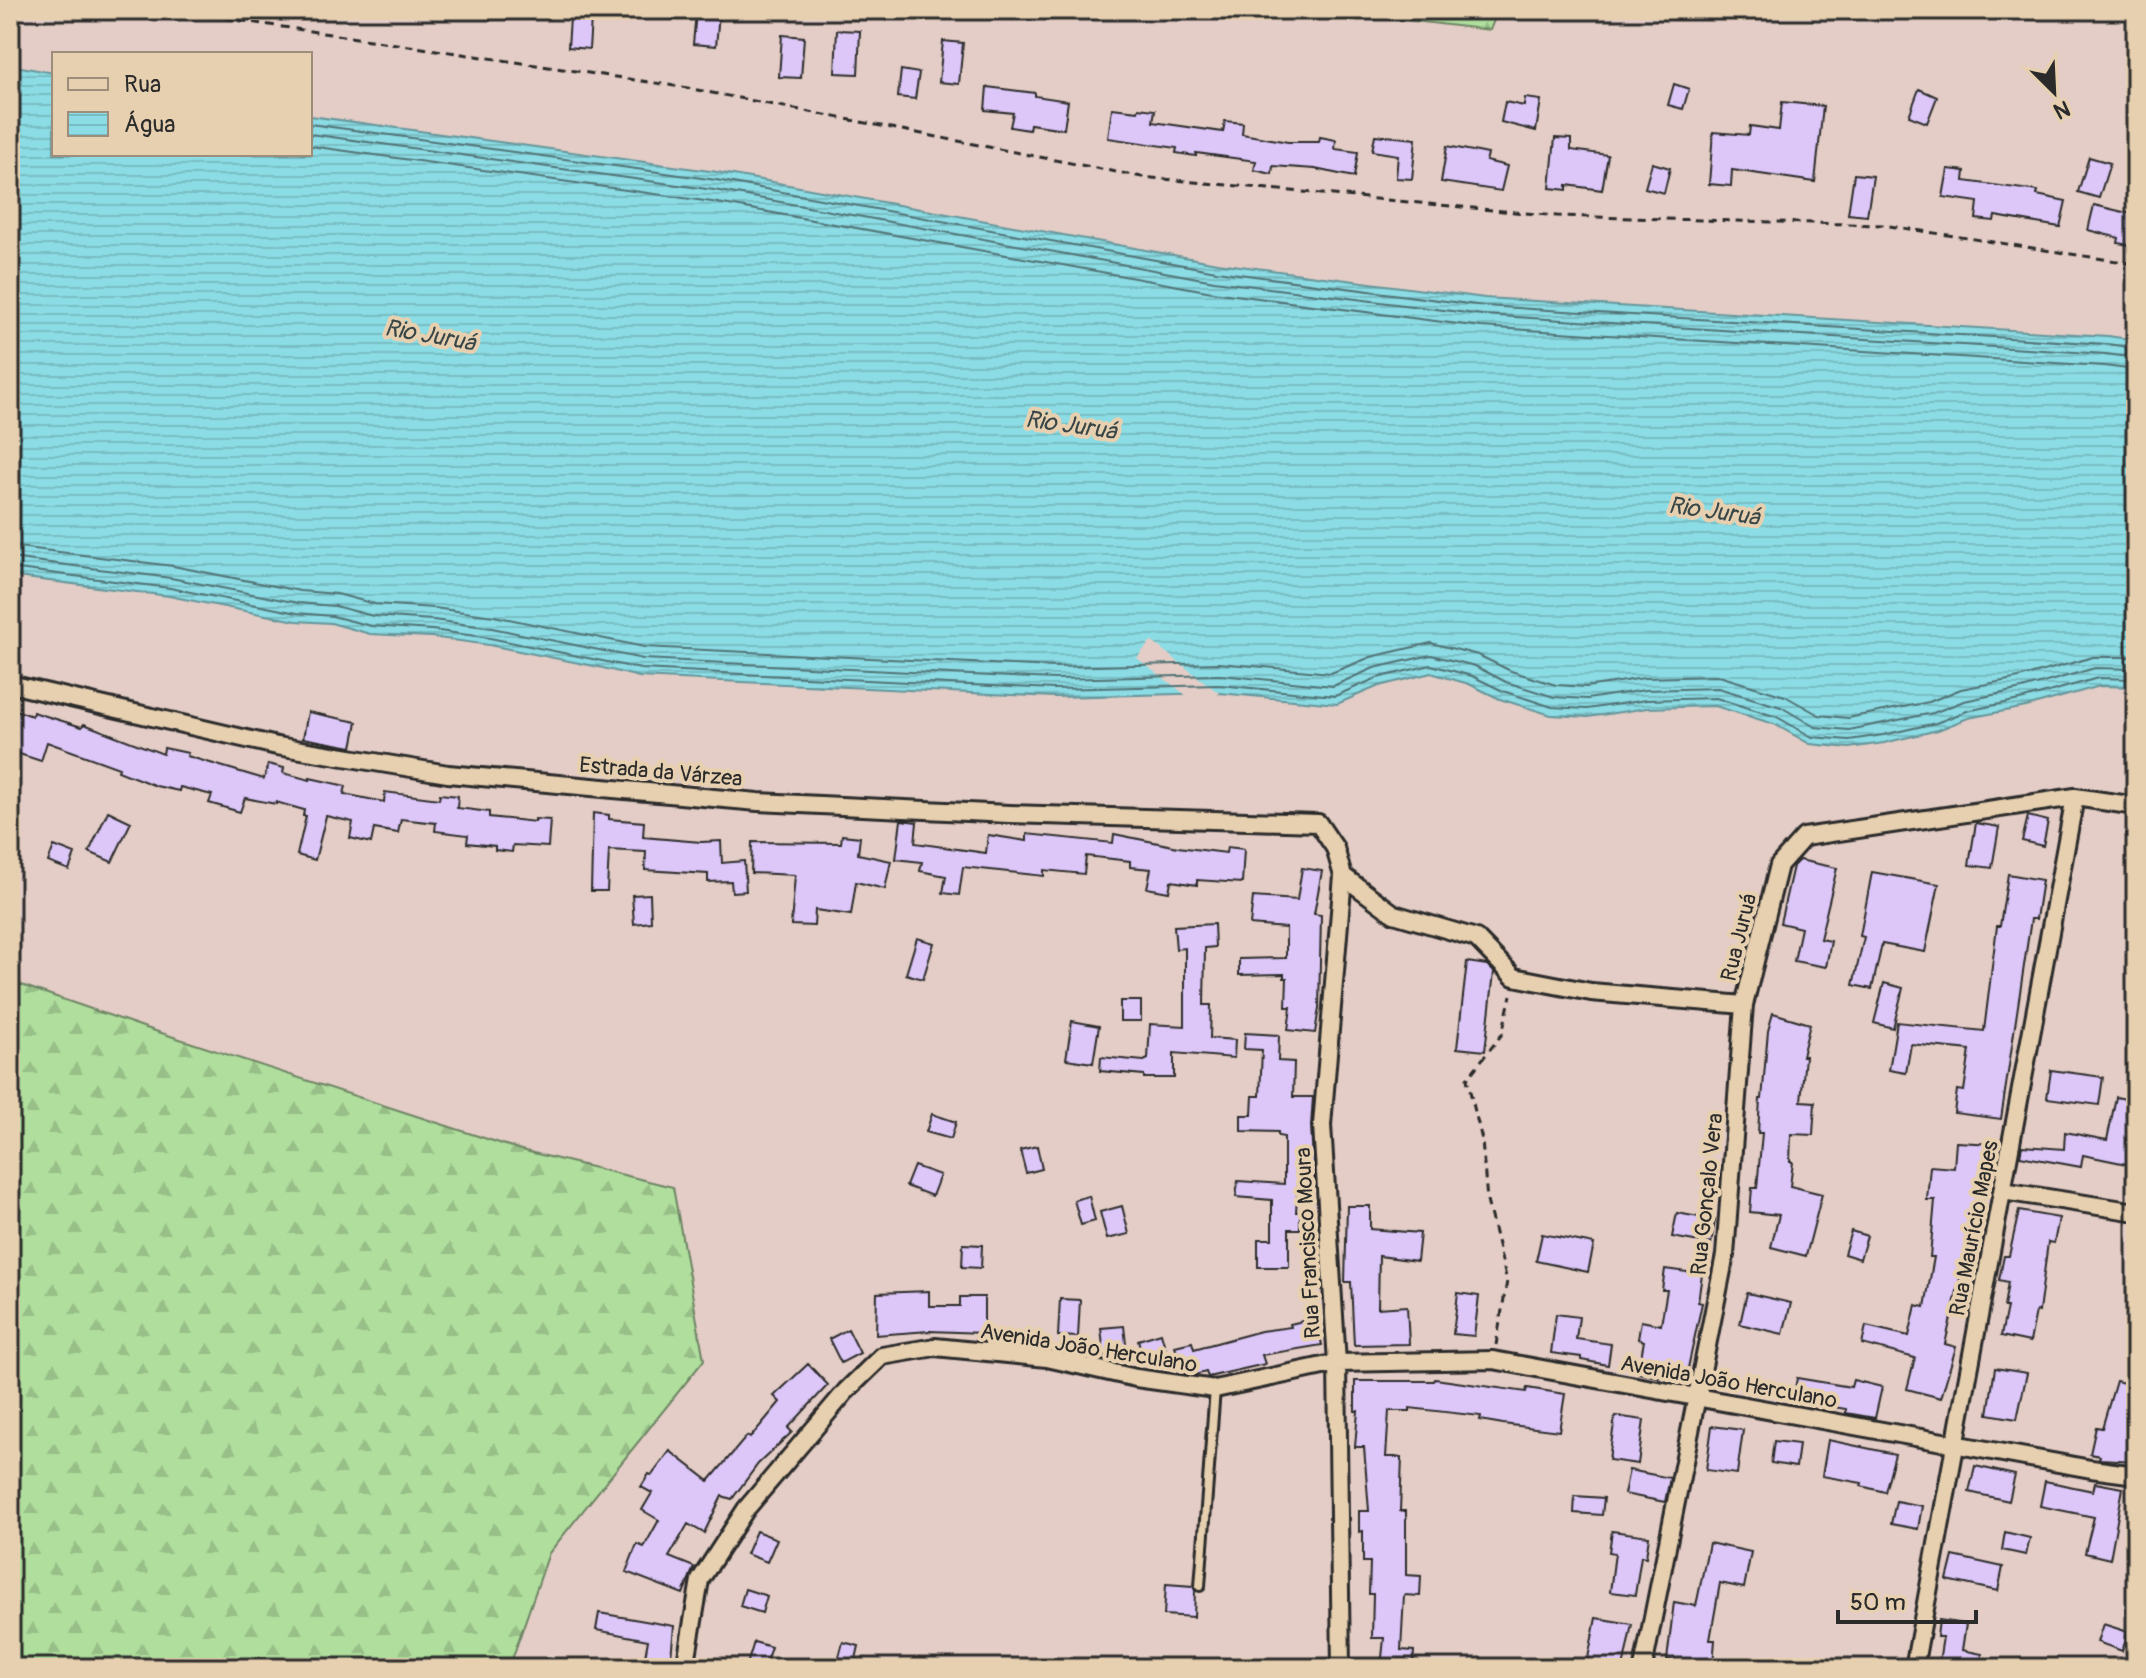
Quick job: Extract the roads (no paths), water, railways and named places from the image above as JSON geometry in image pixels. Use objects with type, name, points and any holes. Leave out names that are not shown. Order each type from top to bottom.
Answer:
[{"type":"street","name":"Estrada da Várzea","points":[[10,684],[277,746],[448,774],[758,802],[1009,814],[1318,823]]},
{"type":"street","name":"Rua Juruá","points":[[1343,876],[1394,914],[1476,938],[1514,977],[1591,992],[1744,1005],[1779,865],[1804,837],[2075,797],[2136,806]]},
{"type":"street","name":"Rua Maurício Mapes","points":[[1914,1668],[2075,797]]},
{"type":"street","name":"Rua Francisco Moura","points":[[1318,823],[1335,848],[1343,876],[1322,1125],[1337,1363],[1341,1668]]},
{"type":"street","name":"Rua Gonçalo Vera","points":[[1643,1668],[1725,1255],[1744,1005]]},
{"type":"street","points":[[2003,1191],[2136,1212]]},
{"type":"street","name":"Avenida João Herculano","points":[[685,1668],[700,1580],[746,1509],[846,1391],[882,1356],[935,1347],[1047,1358],[1136,1378],[1215,1389],[1337,1363],[1493,1360],[2136,1475]]},
{"type":"lane","points":[[1200,1586],[1215,1389]]},
{"type":"water","name":"Rio Juruá","points":[[10,65],[52,73],[52,156],[312,156],[312,116],[717,172],[1217,263],[1485,298],[2136,340],[2136,687],[2100,686],[2026,707],[1968,718],[1938,730],[1849,748],[1810,744],[1774,724],[1715,706],[1647,708],[1588,717],[1551,715],[1431,673],[1379,686],[1337,704],[1219,693],[1055,697],[639,677],[489,645],[431,637],[370,634],[331,623],[296,621],[169,596],[10,576]]}]
